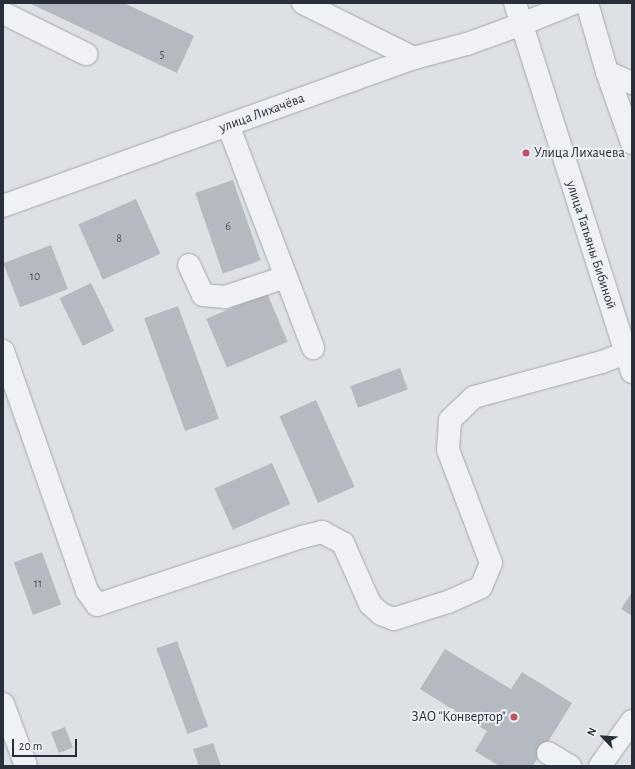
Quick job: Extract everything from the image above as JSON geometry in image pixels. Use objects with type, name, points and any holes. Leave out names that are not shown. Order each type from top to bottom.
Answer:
[{"type":"street","points":[[303,3],[414,58]]},
{"type":"street","name":"улица Татьяны Бибиной","points":[[515,3],[629,362]]},
{"type":"street","name":"улица Лихачёва","points":[[3,206],[414,58],[466,44],[574,3]]},
{"type":"street","points":[[586,3],[607,72],[632,143]]},
{"type":"street","points":[[3,13],[86,54]]},
{"type":"street","points":[[607,72],[632,83]]},
{"type":"street","points":[[228,125],[313,348]]},
{"type":"street","points":[[188,264],[203,295],[225,297],[286,277]]},
{"type":"street","points":[[3,351],[87,591],[97,604],[302,537],[322,532],[343,543],[370,604],[381,614],[394,619],[448,602],[481,587],[491,562],[448,450],[450,420],[474,397],[602,362],[629,362]]},
{"type":"street","points":[[3,704],[26,766]]},
{"type":"street","points":[[600,766],[632,721]]},
{"type":"street","points":[[548,753],[570,766]]},
{"type":"building","points":[[29,3],[124,3],[194,36],[177,73]]},
{"type":"building","points":[[233,180],[261,260],[223,273],[195,193]]},
{"type":"building","points":[[136,199],[160,254],[103,279],[78,225]]},
{"type":"building","points":[[51,245],[68,289],[20,307],[3,263]]},
{"type":"building","points":[[91,283],[114,331],[83,346],[60,298]]},
{"type":"building","points":[[267,293],[288,342],[227,368],[206,319]]},
{"type":"building","points":[[178,306],[219,419],[185,431],[144,318]]},
{"type":"building","points":[[400,368],[408,390],[358,408],[350,386]]},
{"type":"building","points":[[316,400],[355,487],[318,503],[279,416]]},
{"type":"building","points":[[272,463],[290,504],[233,530],[214,489]]},
{"type":"building","points":[[42,552],[61,605],[33,615],[14,562]]},
{"type":"building","points":[[632,592],[632,616],[621,609]]},
{"type":"building","points":[[177,641],[208,727],[187,734],[156,649]]},
{"type":"building","name":"ЗАО \"Конвертор\"","points":[[445,649],[511,689],[522,672],[572,703],[533,766],[499,766],[475,751],[487,731],[420,689]]},
{"type":"building","points":[[65,727],[73,748],[59,753],[51,732]]},
{"type":"building","points":[[213,743],[221,766],[199,766],[193,749]]},
{"type":"place","name":"Улица Лихачева","points":[[526,153]]},
{"type":"place","name":"ЗАО \"Конвертор\"","points":[[514,717]]}]
